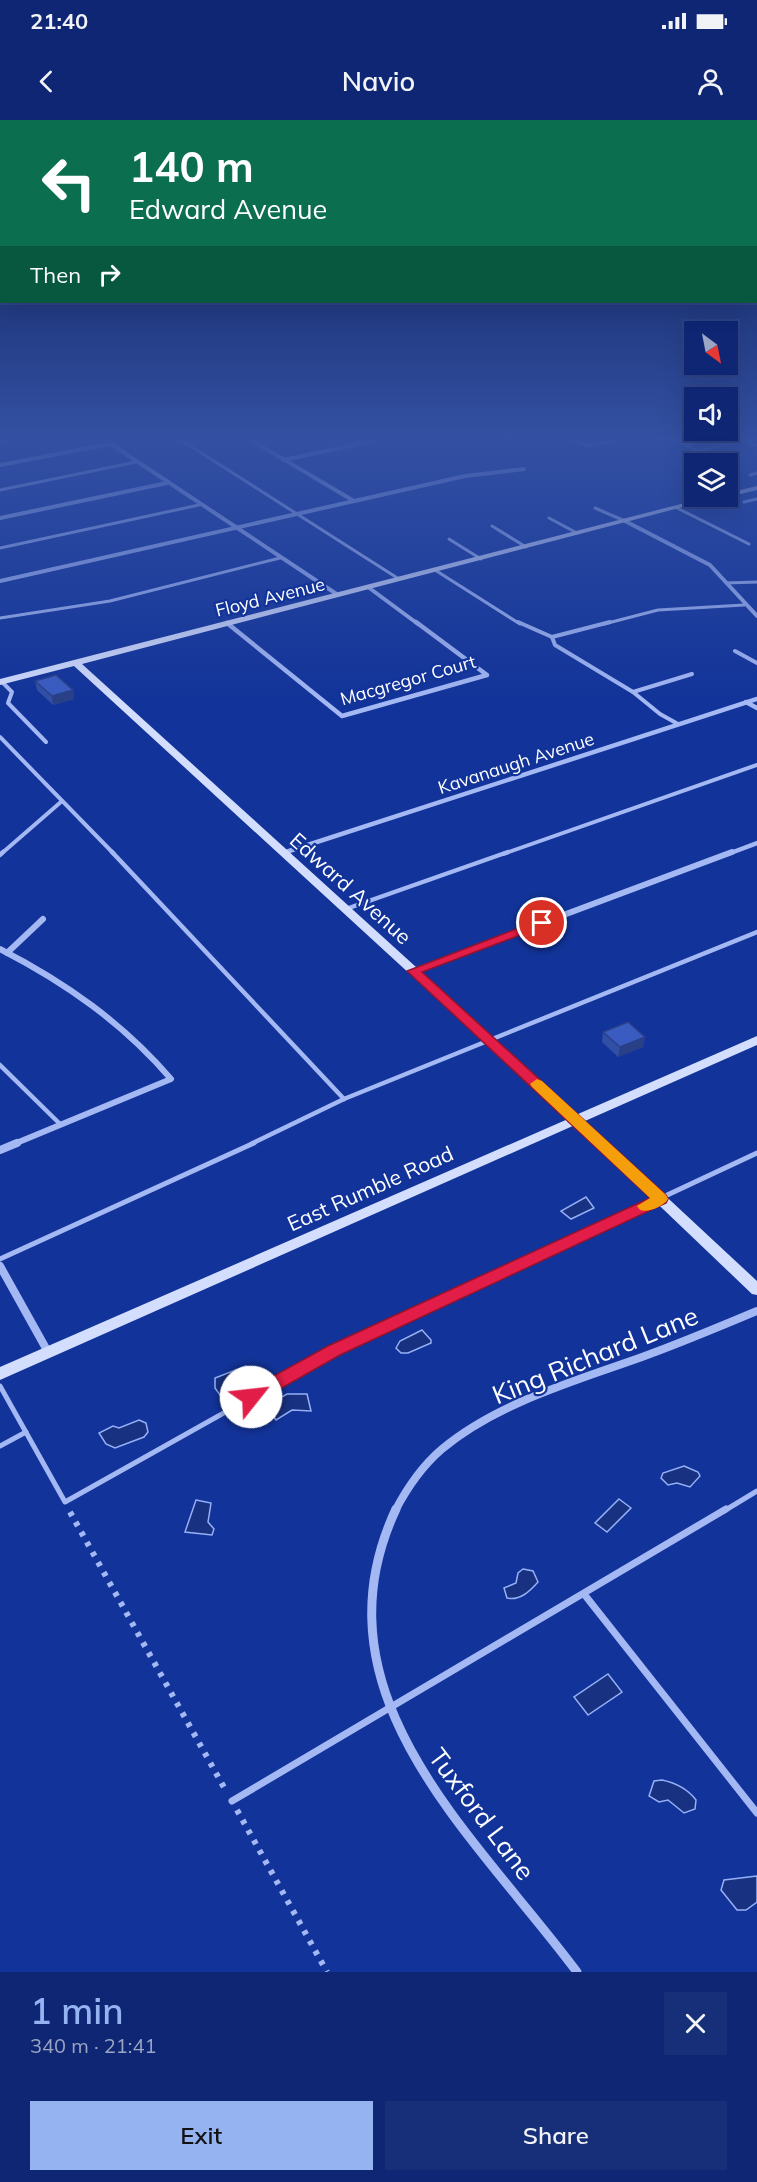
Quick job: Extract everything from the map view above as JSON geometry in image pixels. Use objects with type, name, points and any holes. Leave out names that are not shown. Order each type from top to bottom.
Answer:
[{"type":"street","points":[[231,526],[339,595]]},
{"type":"street","points":[[0,581],[247,526]]},
{"type":"street","name":"Floyd Avenue","points":[[1,681],[603,526]]},
{"type":"street","points":[[636,526],[701,560],[757,616]]},
{"type":"street","name":"Macgregor Court","points":[[227,623],[342,716],[487,675],[368,587]]},
{"type":"street","name":"Edward Avenue","points":[[75,662],[577,1120],[757,1290]]},
{"type":"street","name":"Kavanaugh Avenue","points":[[283,853],[757,699]]},
{"type":"street","points":[[746,702],[757,708]]},
{"type":"street","points":[[414,971],[757,843]]},
{"type":"street","points":[[8,952],[43,919]]},
{"type":"street","points":[[0,949],[32,965],[90,1001],[128,1032],[171,1078],[59,1123],[0,1150]]},
{"type":"street","name":"East Rumble Road","points":[[0,1374],[757,1040]]},
{"type":"street","points":[[0,1266],[48,1352]]},
{"type":"street","name":"King Richard Lane","points":[[376,1668],[371,1633],[371,1595],[380,1548],[390,1521],[404,1495],[423,1469],[452,1441],[516,1407],[569,1383],[674,1346],[757,1311]]},
{"type":"street","name":"Tuxford Lane","points":[[376,1668],[388,1708],[408,1749],[433,1788],[577,1972]]},
{"type":"lane","points":[[0,548],[98,526]]},
{"type":"lane","points":[[316,526],[399,579]]},
{"type":"lane","points":[[493,526],[526,547]]},
{"type":"lane","points":[[565,526],[577,533]]},
{"type":"lane","points":[[714,526],[749,544]]},
{"type":"lane","points":[[449,539],[481,559]]},
{"type":"lane","points":[[0,618],[110,602],[280,558]]},
{"type":"lane","points":[[435,570],[527,628],[552,637],[658,610],[744,605]]},
{"type":"lane","points":[[726,583],[757,582]]},
{"type":"lane","points":[[552,637],[555,645],[633,692],[660,714],[678,724]]},
{"type":"lane","points":[[735,651],[757,663]]},
{"type":"lane","points":[[633,692],[692,674]]},
{"type":"lane","points":[[1,681],[12,692],[8,703],[46,742]]},
{"type":"lane","points":[[0,738],[344,1099]]},
{"type":"lane","points":[[345,909],[757,765]]},
{"type":"lane","points":[[0,855],[62,801]]},
{"type":"lane","points":[[0,1259],[204,1167],[344,1099],[757,932]]},
{"type":"lane","points":[[0,1065],[59,1123]]},
{"type":"lane","points":[[0,1386],[64,1502],[334,1351],[757,1153]]},
{"type":"lane","points":[[0,1446],[26,1432]]},
{"type":"lane","points":[[232,1801],[757,1491]]},
{"type":"lane","points":[[584,1594],[757,1813]]},
{"type":"path","points":[[64,1502],[327,1972]]},
{"type":"water","points":[[586,1197],[594,1208],[571,1219],[561,1211]]},
{"type":"water","points":[[422,1330],[431,1343],[408,1353],[401,1353],[396,1348],[400,1341]]},
{"type":"water","points":[[246,1366],[254,1377],[220,1395],[215,1388],[215,1378]]},
{"type":"water","points":[[287,1394],[307,1394],[311,1411],[292,1410],[276,1420],[266,1406]]},
{"type":"water","points":[[139,1420],[146,1423],[148,1432],[144,1437],[115,1448],[106,1444],[99,1433],[113,1426],[119,1428]]},
{"type":"water","points":[[684,1466],[698,1472],[700,1476],[690,1487],[677,1483],[668,1485],[661,1478],[663,1473]]},
{"type":"water","points":[[619,1499],[631,1508],[607,1532],[595,1523]]},
{"type":"water","points":[[196,1500],[211,1503],[208,1522],[214,1529],[212,1535],[185,1532]]},
{"type":"water","points":[[523,1569],[533,1571],[538,1582],[520,1597],[507,1598],[504,1588],[516,1583],[518,1573]]},
{"type":"water","points":[[608,1674],[622,1692],[588,1715],[574,1697]]},
{"type":"water","points":[[662,1780],[677,1784],[689,1792],[696,1800],[695,1809],[684,1813],[668,1800],[659,1802],[649,1796],[654,1781]]},
{"type":"water","points":[[757,1876],[757,1902],[746,1910],[737,1910],[721,1890],[724,1880]]},
{"type":"building","points":[[56,675],[73,690],[52,696],[35,681]]},
{"type":"building","points":[[628,1022],[645,1037],[620,1047],[603,1032]]},
{"type":"slow traffic","points":[[537,1084],[661,1199],[645,1206]]},
{"type":"route","points":[[251,1397],[334,1351],[661,1199],[414,971],[542,923]]}]
